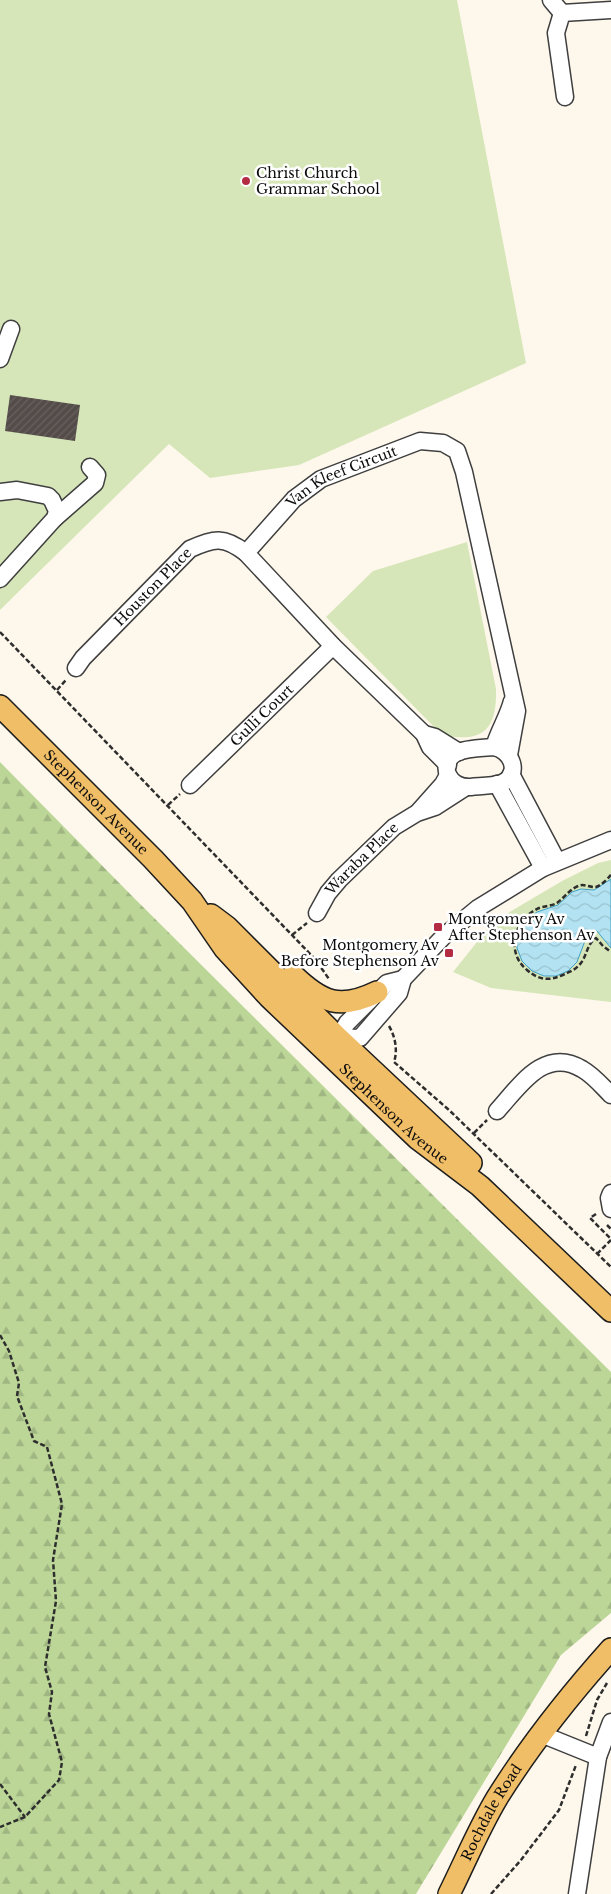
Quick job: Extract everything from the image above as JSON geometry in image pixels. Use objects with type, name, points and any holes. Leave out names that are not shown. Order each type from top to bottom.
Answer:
[{"type":"main road","name":"Stephenson Avenue","points":[[0,706],[114,818],[192,901],[226,949],[270,997],[418,1139],[480,1186],[611,1311]]},
{"type":"main road","name":"Stephenson Avenue","points":[[192,901],[227,927],[338,1038],[448,1143],[566,1250],[611,1295]]},
{"type":"main road","points":[[227,927],[255,939],[308,990],[318,995],[338,1002],[348,1003],[377,992]]},
{"type":"main road","name":"Rochdale Road","points":[[449,1894],[496,1799],[575,1689],[611,1649]]},
{"type":"street","points":[[551,0],[562,13]]},
{"type":"street","points":[[562,13],[611,10]]},
{"type":"street","points":[[562,13],[556,33],[564,97]]},
{"type":"street","points":[[0,359],[10,329]]},
{"type":"street","name":"Van Kleef Circuit","points":[[246,553],[294,499],[321,479],[420,442],[443,443],[457,451],[464,472],[517,711],[509,755],[513,766],[504,779]]},
{"type":"street","points":[[0,579],[56,518],[95,483],[96,475],[90,467]]},
{"type":"street","points":[[0,492],[17,490],[48,496],[56,507],[56,518]]},
{"type":"street","name":"Houston Place","points":[[76,668],[83,658],[190,549],[206,541],[220,540],[234,544],[246,553]]},
{"type":"street","points":[[246,553],[334,646],[424,734],[430,747],[457,785],[466,787],[504,779],[550,864]]},
{"type":"street","name":"Gulli Court","points":[[190,785],[334,646]]},
{"type":"street","name":"Van Kleef Circuit","points":[[494,746],[510,711],[513,696]]},
{"type":"street","points":[[424,734],[435,737],[459,752],[494,746],[503,749],[509,755]]},
{"type":"street","name":"Waraba Place","points":[[417,813],[444,784],[451,758],[459,752]]},
{"type":"street","name":"Waraba Place","points":[[318,914],[328,893],[394,827],[417,813],[435,807],[466,787]]},
{"type":"street","points":[[305,1031],[338,1038],[360,1038],[399,993],[403,979],[444,936],[478,908],[550,864],[611,840]]},
{"type":"street","points":[[338,1038],[347,1024],[377,992],[387,983],[403,979]]},
{"type":"street","points":[[338,1038],[349,1067],[418,1139]]},
{"type":"street","points":[[492,1115],[529,1076],[547,1063],[561,1062],[582,1068],[611,1095]]},
{"type":"street","points":[[606,1217],[611,1193]]},
{"type":"street","points":[[577,1894],[598,1757],[611,1722]]},
{"type":"street","points":[[541,1734],[598,1757]]},
{"type":"path","points":[[0,632],[315,959],[322,971],[333,983]]},
{"type":"path","points":[[611,875],[596,887],[580,885],[567,892],[556,904],[539,908],[526,917],[516,930],[514,949],[521,965],[534,976],[546,980],[556,978],[579,966],[591,940],[596,938],[611,952]]},
{"type":"path","points":[[384,1022],[393,1033],[396,1055],[394,1062],[474,1133],[611,1267]]},
{"type":"path","points":[[474,1133],[492,1115]]},
{"type":"path","points":[[598,1254],[611,1240],[590,1218],[595,1213],[606,1217],[611,1229]]},
{"type":"path","points":[[0,1335],[10,1351],[19,1383],[17,1396],[34,1441],[47,1447],[62,1504],[53,1560],[56,1601],[45,1667],[52,1692],[49,1714],[62,1762],[59,1780],[25,1817],[0,1827]]},
{"type":"path","points":[[491,1894],[521,1860],[559,1810],[582,1751],[597,1700],[611,1675]]},
{"type":"path","points":[[0,1784],[25,1817]]},
{"type":"green space","name":"Christ Church Grammar School","points":[[0,0],[457,0],[526,363],[299,465],[210,478],[169,444],[0,610]]},
{"type":"green space","points":[[467,542],[496,689],[496,703],[494,715],[484,731],[477,735],[456,737],[442,735],[326,617],[373,571]]},
{"type":"green space","points":[[0,762],[135,899],[611,1372],[611,1613],[561,1655],[416,1894],[0,1894]]},
{"type":"green space","points":[[611,860],[611,1002],[491,988],[453,972],[493,922],[562,881],[598,863]]},
{"type":"water","points":[[611,879],[611,948],[596,930],[586,938],[577,962],[568,971],[556,976],[544,976],[532,971],[522,961],[517,948],[518,933],[525,920],[537,912],[558,905],[572,892],[581,889],[594,890]]},
{"type":"building","points":[[10,395],[80,405],[75,441],[5,431]]},
{"type":"place","name":"Christ Church Grammar School","points":[[246,181]]},
{"type":"place","name":"Montgomery Av After Stephenson Av","points":[[438,927]]},
{"type":"place","name":"Montgomery Av Before Stephenson Av","points":[[449,953]]}]
